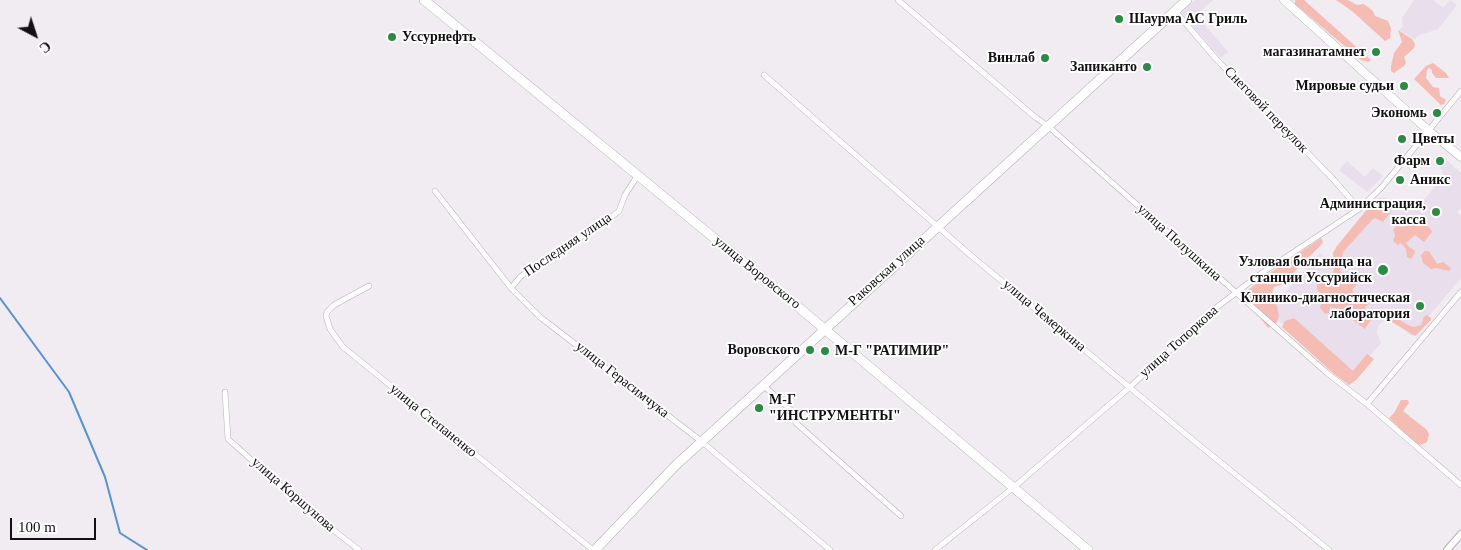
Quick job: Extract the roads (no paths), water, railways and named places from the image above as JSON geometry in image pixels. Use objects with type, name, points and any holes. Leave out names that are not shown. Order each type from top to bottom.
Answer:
[{"type":"main road","name":"улица Воровского","points":[[424,0],[824,328],[1088,550]]},
{"type":"main road","name":"Раковская улица","points":[[594,550],[644,496],[701,441],[1187,0]]},
{"type":"main road","points":[[1284,0],[1429,131],[1461,157]]},
{"type":"street","name":"улица Полушкина","points":[[898,0],[1048,126],[1327,374],[1367,404],[1461,485]]},
{"type":"street","name":"Снеговой переулок","points":[[1175,10],[1217,60],[1334,180],[1358,209]]},
{"type":"street","name":"улица Чемеркина","points":[[764,75],[968,253],[1199,445],[1330,550]]},
{"type":"street","name":"улица Топоркова","points":[[936,550],[1014,487],[1130,387],[1212,312],[1236,293],[1358,209],[1381,188],[1461,91]]},
{"type":"street","name":"Последняя улица","points":[[511,288],[520,276],[619,211],[625,195],[638,175]]},
{"type":"street","name":"улица Герасимчука","points":[[435,190],[511,288],[540,317],[701,441],[830,550]]},
{"type":"street","name":"улица Степаненко","points":[[369,286],[334,305],[327,312],[326,316],[330,329],[343,347],[594,550]]},
{"type":"street","points":[[1367,404],[1461,292]]},
{"type":"street","points":[[763,385],[792,412],[796,417],[796,423],[901,516]]},
{"type":"street","name":"улица Коршунова","points":[[224,392],[228,439],[309,511],[358,550]]},
{"type":"street","points":[[1448,550],[1461,534]]},
{"type":"waterway","points":[[0,298],[69,392],[105,477],[120,533],[147,550]]},
{"type":"place","name":"Шаурма АС Гриль","points":[[1119,19]]},
{"type":"place","name":"Уссурнефть","points":[[392,37]]},
{"type":"place","name":"магазинатамнет","points":[[1376,52]]},
{"type":"place","name":"Винлаб","points":[[1045,58]]},
{"type":"place","name":"Запиканто","points":[[1147,67]]},
{"type":"place","name":"Мировые судьи","points":[[1404,86]]},
{"type":"place","name":"Экономь","points":[[1437,113]]},
{"type":"place","name":"Цветы","points":[[1402,139]]},
{"type":"place","name":"Фарм","points":[[1440,161]]},
{"type":"place","name":"Аникс","points":[[1400,180]]},
{"type":"place","name":"Администрация, касса","points":[[1436,212]]},
{"type":"place","name":"Узловая больница на станции Уссурийск","points":[[1383,270]]},
{"type":"place","name":"Клинико-диагностическая лаборатория","points":[[1420,306]]},
{"type":"place","name":"Воровского","points":[[810,350]]},
{"type":"place","name":"М-Г \"РАТИМИР\"","points":[[825,351]]},
{"type":"place","name":"М-Г \"ИНСТРУМЕНТЫ\"","points":[[759,408]]}]
